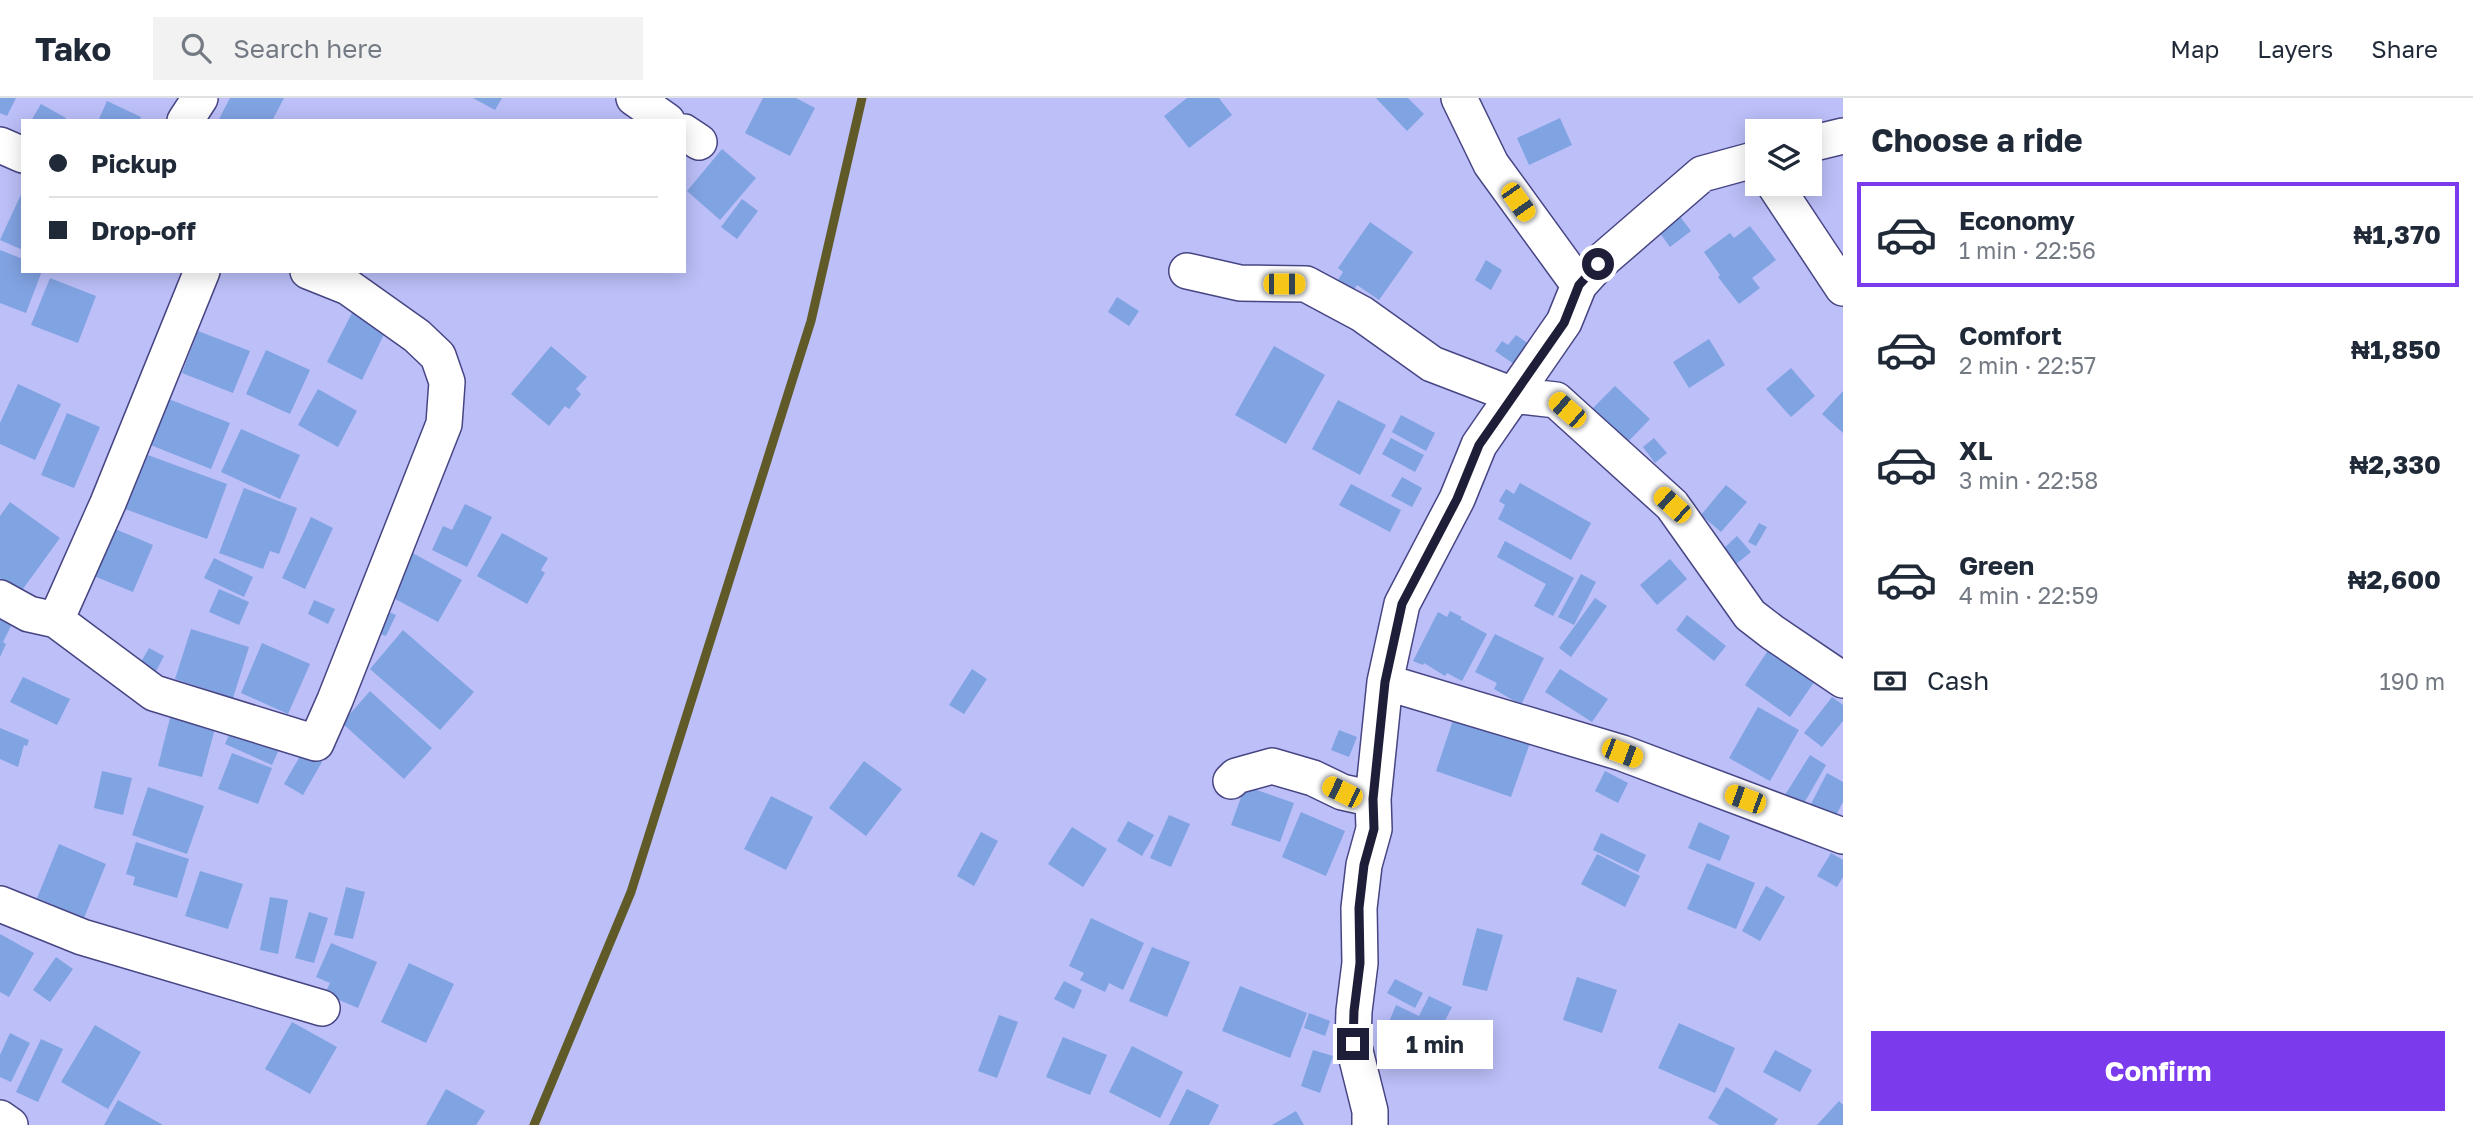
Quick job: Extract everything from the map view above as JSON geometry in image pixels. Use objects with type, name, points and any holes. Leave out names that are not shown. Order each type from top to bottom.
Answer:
[{"type":"street","points":[[186,119],[200,98]]},
{"type":"street","points":[[634,98],[664,119]]},
{"type":"street","points":[[1459,98],[1491,164],[1579,285]]},
{"type":"street","points":[[1822,141],[1843,136]]},
{"type":"street","points":[[0,145],[21,154]]},
{"type":"street","points":[[1370,1125],[1370,1111],[1353,1044],[1360,963],[1359,908],[1364,865],[1374,829],[1373,799],[1385,682],[1402,604],[1457,499],[1479,445],[1564,323],[1579,285],[1598,264],[1702,174],[1745,162]]},
{"type":"street","points":[[1782,196],[1843,288]]},
{"type":"street","points":[[1187,271],[1240,283],[1306,284],[1362,314],[1432,365],[1513,395],[1556,400],[1672,505],[1750,615],[1843,680]]},
{"type":"street","points":[[56,620],[108,503],[201,273]]},
{"type":"street","points":[[0,598],[29,614],[56,620],[154,692],[316,743],[444,424],[447,382],[438,356],[417,336],[348,287],[313,273]]},
{"type":"street","points":[[1385,682],[1622,753],[1843,836]]},
{"type":"street","points":[[1231,781],[1236,776],[1272,766],[1313,778],[1342,792],[1373,799]]},
{"type":"street","points":[[0,904],[82,937],[322,1008]]},
{"type":"street","points":[[0,1118],[10,1125]]},
{"type":"building","points":[[0,98],[16,98],[7,116],[0,113]]},
{"type":"building","points":[[230,98],[284,98],[273,119],[219,119]]},
{"type":"building","points":[[473,98],[502,98],[495,110]]},
{"type":"building","points":[[763,98],[796,98],[815,108],[790,156],[745,133]]},
{"type":"building","points":[[1187,98],[1219,98],[1232,115],[1189,148],[1164,116]]},
{"type":"building","points":[[1376,98],[1408,98],[1424,114],[1407,131]]},
{"type":"building","points":[[107,101],[141,117],[140,119],[99,119]]},
{"type":"building","points":[[41,104],[66,118],[65,119],[32,119]]},
{"type":"building","points":[[1560,118],[1572,145],[1529,165],[1517,138]]},
{"type":"building","points":[[722,149],[756,178],[720,220],[687,191]]},
{"type":"building","points":[[21,194],[21,249],[0,240]]},
{"type":"building","points":[[742,199],[758,211],[737,239],[721,227]]},
{"type":"building","points":[[1678,214],[1691,231],[1670,247],[1657,229]]},
{"type":"building","points":[[1370,222],[1413,252],[1379,300],[1357,285],[1353,291],[1338,280],[1343,272],[1338,268]]},
{"type":"building","points":[[1750,226],[1776,260],[1752,278],[1760,288],[1739,304],[1718,277],[1720,275],[1704,252],[1730,233],[1734,238]]},
{"type":"building","points":[[0,250],[21,258],[21,273],[41,273],[26,313],[0,303]]},
{"type":"building","points":[[1486,260],[1502,270],[1491,290],[1475,280]]},
{"type":"building","points":[[50,278],[96,296],[78,343],[31,325]]},
{"type":"building","points":[[1117,297],[1139,311],[1129,326],[1108,312]]},
{"type":"building","points":[[354,309],[388,326],[362,380],[327,362]]},
{"type":"building","points":[[198,331],[250,351],[233,393],[182,373]]},
{"type":"building","points":[[1516,335],[1529,344],[1514,364],[1495,351],[1502,341],[1508,345]]},
{"type":"building","points":[[1709,339],[1725,365],[1689,388],[1673,362]]},
{"type":"building","points":[[551,346],[587,377],[576,389],[581,394],[569,409],[565,406],[549,426],[511,394]]},
{"type":"building","points":[[1274,346],[1325,375],[1286,444],[1235,415]]},
{"type":"building","points":[[266,350],[310,370],[290,414],[246,394]]},
{"type":"building","points":[[1791,368],[1815,396],[1791,417],[1766,389]]},
{"type":"building","points":[[18,384],[61,404],[35,460],[0,444],[0,423]]},
{"type":"building","points":[[1615,386],[1650,419],[1623,447],[1588,413]]},
{"type":"building","points":[[318,389],[357,411],[338,447],[298,425]]},
{"type":"building","points":[[1843,391],[1843,433],[1822,414]]},
{"type":"building","points":[[166,398],[230,423],[211,469],[148,444]]},
{"type":"building","points":[[1338,400],[1386,425],[1360,475],[1312,449]]},
{"type":"building","points":[[67,413],[100,427],[74,488],[41,475]]},
{"type":"building","points":[[1401,415],[1435,433],[1426,451],[1392,432]]},
{"type":"building","points":[[241,429],[300,455],[280,499],[221,472]]},
{"type":"building","points":[[1391,438],[1424,455],[1415,472],[1382,454]]},
{"type":"building","points":[[1654,438],[1667,453],[1655,463],[1643,447]]},
{"type":"building","points":[[145,454],[227,484],[207,539],[125,509]]},
{"type":"building","points":[[1402,477],[1422,488],[1412,507],[1391,496]]},
{"type":"building","points":[[1520,483],[1591,523],[1571,560],[1498,519],[1505,505],[1499,501],[1506,489],[1514,494]]},
{"type":"building","points":[[1351,484],[1401,510],[1390,532],[1339,505]]},
{"type":"building","points":[[1726,485],[1747,502],[1721,532],[1701,515]]},
{"type":"building","points":[[244,488],[297,508],[279,554],[270,551],[263,569],[219,553]]},
{"type":"building","points":[[10,502],[60,538],[20,593],[0,578],[0,516]]},
{"type":"building","points":[[465,504],[492,517],[467,567],[432,550],[443,526],[452,530]]},
{"type":"building","points":[[311,517],[333,528],[305,589],[282,578]]},
{"type":"building","points":[[1759,523],[1767,527],[1756,546],[1748,542]]},
{"type":"building","points":[[108,526],[153,545],[133,592],[89,574]]},
{"type":"building","points":[[502,533],[548,558],[541,570],[545,573],[527,604],[477,576]]},
{"type":"building","points":[[1737,536],[1751,552],[1736,564],[1723,549]]},
{"type":"building","points":[[1505,541],[1574,578],[1553,616],[1534,606],[1546,584],[1497,557]]},
{"type":"building","points":[[407,550],[462,580],[438,622],[384,593]]},
{"type":"building","points":[[214,558],[253,577],[244,597],[204,578]]},
{"type":"building","points":[[1670,559],[1687,579],[1657,605],[1640,585]]},
{"type":"building","points":[[1581,574],[1596,582],[1574,625],[1558,617]]},
{"type":"building","points":[[219,589],[249,602],[239,625],[209,612]]},
{"type":"building","points":[[1595,598],[1607,606],[1571,657],[1559,648]]},
{"type":"building","points":[[314,600],[335,609],[328,624],[308,614]]},
{"type":"building","points":[[382,609],[396,615],[386,636],[372,631]]},
{"type":"building","points":[[0,610],[15,618],[3,642],[6,644],[0,657]]},
{"type":"building","points":[[1450,611],[1487,634],[1462,681],[1447,673],[1445,676],[1424,663],[1423,665],[1413,661],[1438,612],[1447,617]]},
{"type":"building","points":[[1687,615],[1726,646],[1714,661],[1676,630]]},
{"type":"building","points":[[191,629],[249,647],[233,698],[175,679]]},
{"type":"building","points":[[403,630],[474,692],[440,730],[370,669]]},
{"type":"building","points":[[1495,634],[1544,658],[1521,705],[1494,689],[1497,683],[1475,672]]},
{"type":"building","points":[[262,643],[310,664],[288,714],[241,693]]},
{"type":"building","points":[[149,648],[164,656],[154,675],[138,667]]},
{"type":"building","points":[[1769,649],[1815,681],[1790,717],[1745,685]]},
{"type":"building","points":[[972,669],[987,679],[964,714],[949,705]]},
{"type":"building","points":[[1560,669],[1608,699],[1592,722],[1545,692]]},
{"type":"building","points":[[23,677],[70,699],[57,725],[10,702]]},
{"type":"building","points":[[370,691],[432,748],[404,779],[342,723]]},
{"type":"building","points":[[1832,697],[1843,705],[1843,721],[1822,747],[1804,733]]},
{"type":"building","points":[[1758,707],[1799,730],[1770,781],[1729,758]]},
{"type":"building","points":[[172,710],[217,721],[202,777],[158,766]]},
{"type":"building","points":[[1454,717],[1530,743],[1511,797],[1436,771]]},
{"type":"building","points":[[235,721],[282,743],[272,765],[225,744]]},
{"type":"building","points":[[0,728],[29,740],[27,746],[24,745],[18,767],[0,759]]},
{"type":"building","points":[[1339,730],[1357,737],[1349,757],[1331,750]]},
{"type":"building","points":[[303,751],[322,762],[303,795],[284,784]]},
{"type":"building","points":[[232,753],[272,768],[258,804],[218,789]]},
{"type":"building","points":[[1810,755],[1826,765],[1803,805],[1785,795]]},
{"type":"building","points":[[864,761],[902,789],[866,836],[829,808]]},
{"type":"building","points":[[102,771],[132,778],[123,815],[94,808]]},
{"type":"building","points":[[1605,771],[1628,783],[1618,803],[1595,791]]},
{"type":"building","points":[[1827,773],[1843,782],[1843,802],[1835,817],[1811,804]]},
{"type":"building","points":[[1245,786],[1294,803],[1280,842],[1231,825]]},
{"type":"building","points":[[148,787],[204,806],[187,854],[132,835]]},
{"type":"building","points":[[771,796],[813,817],[786,870],[744,849]]},
{"type":"building","points":[[1301,812],[1345,831],[1326,876],[1282,857]]},
{"type":"building","points":[[1169,815],[1190,824],[1171,867],[1150,858]]},
{"type":"building","points":[[1128,821],[1154,835],[1142,856],[1117,841]]},
{"type":"building","points":[[1699,822],[1730,836],[1720,861],[1688,848]]},
{"type":"building","points":[[1072,827],[1107,849],[1083,887],[1048,864]]},
{"type":"building","points":[[981,832],[998,841],[974,886],[957,876]]},
{"type":"building","points":[[1601,833],[1646,855],[1638,872],[1593,850]]},
{"type":"building","points":[[136,842],[189,859],[177,898],[133,885],[135,877],[126,874]]},
{"type":"building","points":[[59,844],[106,864],[84,918],[37,898]]},
{"type":"building","points":[[1831,853],[1843,860],[1843,877],[1837,887],[1817,876]]},
{"type":"building","points":[[1597,854],[1640,876],[1625,907],[1581,884]]},
{"type":"building","points":[[1707,863],[1755,883],[1736,929],[1687,909]]},
{"type":"building","points":[[200,871],[243,884],[228,929],[185,916]]},
{"type":"building","points":[[1766,886],[1785,897],[1760,941],[1742,931]]},
{"type":"building","points":[[346,887],[365,892],[353,939],[334,935]]},
{"type":"building","points":[[270,897],[288,900],[278,954],[260,950]]},
{"type":"building","points":[[309,912],[328,918],[314,963],[295,958]]},
{"type":"building","points":[[1091,918],[1144,943],[1123,990],[1109,983],[1105,992],[1080,980],[1084,973],[1069,966]]},
{"type":"building","points":[[1477,928],[1503,935],[1487,991],[1462,985]]},
{"type":"building","points":[[0,934],[34,953],[9,997],[0,992]]},
{"type":"building","points":[[331,943],[377,962],[358,1008],[325,994],[330,983],[316,977]]},
{"type":"building","points":[[1152,947],[1190,962],[1167,1017],[1129,1001]]},
{"type":"building","points":[[56,957],[73,969],[50,1002],[33,990]]},
{"type":"building","points":[[409,963],[454,984],[426,1043],[381,1022]]},
{"type":"building","points":[[1577,977],[1617,990],[1602,1033],[1563,1020]]},
{"type":"building","points":[[1395,979],[1423,993],[1415,1008],[1387,993]]},
{"type":"building","points":[[1064,981],[1082,990],[1074,1009],[1054,999]]},
{"type":"building","points":[[1240,986],[1307,1013],[1290,1058],[1222,1031]]},
{"type":"building","points":[[1429,996],[1452,1007],[1433,1044],[1389,1022],[1396,1005],[1419,1016]]},
{"type":"building","points":[[1309,1013],[1330,1021],[1325,1036],[1304,1028]]},
{"type":"building","points":[[999,1015],[1018,1022],[997,1078],[978,1071]]},
{"type":"building","points":[[292,1022],[337,1047],[310,1094],[265,1069]]},
{"type":"building","points":[[1679,1023],[1735,1048],[1715,1093],[1658,1068]]},
{"type":"building","points":[[95,1025],[141,1052],[108,1109],[61,1082]]},
{"type":"building","points":[[10,1033],[30,1043],[11,1082],[0,1077],[0,1055]]},
{"type":"building","points":[[1063,1037],[1107,1055],[1090,1095],[1046,1077]]},
{"type":"building","points":[[41,1039],[63,1049],[38,1102],[16,1092]]},
{"type":"building","points":[[1132,1046],[1183,1072],[1160,1118],[1109,1092]]},
{"type":"building","points":[[1313,1050],[1333,1056],[1320,1093],[1301,1086]]},
{"type":"building","points":[[1775,1050],[1812,1070],[1800,1092],[1763,1072]]},
{"type":"building","points":[[1726,1087],[1778,1119],[1774,1125],[1719,1125],[1708,1118]]},
{"type":"building","points":[[446,1089],[485,1111],[476,1125],[426,1125]]},
{"type":"building","points":[[1187,1089],[1219,1105],[1209,1125],[1169,1125]]},
{"type":"building","points":[[118,1100],[163,1125],[104,1125]]},
{"type":"building","points":[[1839,1101],[1843,1105],[1843,1125],[1817,1125]]},
{"type":"building","points":[[1296,1111],[1304,1125],[1272,1125]]},
{"type":"waterway","points":[[534,1125],[631,892],[811,321],[862,98]]},
{"type":"route","points":[[1353,1044],[1360,963],[1359,908],[1364,865],[1374,829],[1373,799],[1385,682],[1402,604],[1457,499],[1479,445],[1564,323],[1579,285],[1598,264]]}]
